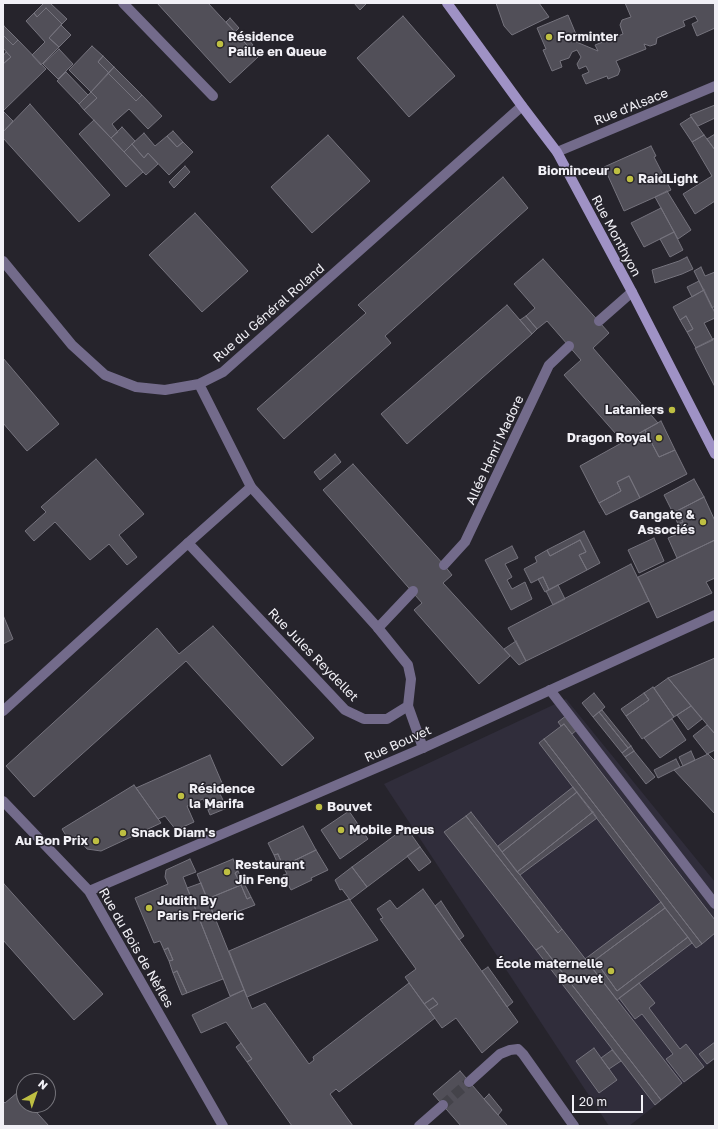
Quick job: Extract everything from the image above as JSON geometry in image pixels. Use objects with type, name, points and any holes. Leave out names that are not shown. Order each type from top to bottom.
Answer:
[{"type":"main road","name":"Rue Monthyon","points":[[447,3],[557,152],[632,292],[715,454]]},
{"type":"street","points":[[123,3],[213,96]]},
{"type":"street","name":"Rue d'Alsace","points":[[557,152],[715,86]]},
{"type":"street","name":"Rue du Général Roland","points":[[3,261],[72,345],[105,375],[136,387],[165,390],[199,384],[223,372],[522,106]]},
{"type":"street","points":[[599,321],[632,292]]},
{"type":"street","name":"Allée Henri Madore","points":[[444,565],[465,542],[549,365],[569,346]]},
{"type":"street","points":[[199,384],[251,487],[378,628],[408,665],[411,679],[408,706],[423,748]]},
{"type":"street","points":[[3,711],[251,487]]},
{"type":"street","name":"Rue Jules Reydellet","points":[[188,543],[345,710],[364,719],[387,719],[408,706]]},
{"type":"street","points":[[378,628],[413,592]]},
{"type":"street","name":"Rue Bouvet","points":[[89,891],[423,748],[715,615]]},
{"type":"street","points":[[550,690],[715,904]]},
{"type":"street","name":"Rue du Bois de Nèfles","points":[[3,801],[89,891],[223,1126]]},
{"type":"street","points":[[469,1082],[500,1054],[510,1050],[518,1050],[523,1054],[574,1126]]},
{"type":"street","points":[[419,1126],[443,1105]]},
{"type":"shaded area","name":"École maternelle Bouvet","points":[[566,699],[715,882],[715,1059],[629,1126],[609,1126],[384,784]]},
{"type":"building","points":[[44,3],[50,3],[67,19],[62,24],[46,8],[37,17],[34,13]]},
{"type":"building","name":"Résidence Paille en Queue","points":[[157,3],[208,3],[258,57],[230,83]]},
{"type":"building","points":[[354,3],[367,3],[360,10]]},
{"type":"building","points":[[496,3],[539,3],[549,17],[512,35],[504,26]]},
{"type":"building","points":[[625,3],[715,3],[715,28],[697,36],[692,24],[698,21],[695,16],[683,21],[685,26],[657,38],[656,44],[650,46],[644,44],[646,49],[616,61],[620,70],[618,75],[608,79],[607,76],[586,84],[582,75],[589,72],[586,66],[579,69],[577,64],[581,57],[577,50],[572,52],[569,58],[560,61],[562,67],[552,71],[543,50],[546,49],[537,28],[568,15],[578,39],[574,41],[598,51],[595,45],[623,34],[620,25],[622,20],[631,17]]},
{"type":"building","points":[[46,8],[62,24],[49,38],[59,47],[41,65],[32,55],[45,42],[26,21],[34,13],[37,17]]},
{"type":"building","points":[[403,16],[455,76],[409,117],[357,58]]},
{"type":"building","points":[[230,18],[239,28],[235,32],[226,22]]},
{"type":"building","points":[[61,25],[71,35],[59,47],[49,38]]},
{"type":"building","points":[[4,26],[18,40],[13,45],[3,35]]},
{"type":"building","points":[[244,34],[253,45],[250,48],[240,38]]},
{"type":"building","points":[[3,35],[13,45],[18,40],[46,69],[3,111],[3,64],[11,57],[3,48]]},
{"type":"building","points":[[92,46],[103,56],[98,62],[109,73],[91,92],[69,70]]},
{"type":"building","points":[[59,49],[73,64],[58,79],[43,64]]},
{"type":"building","points":[[6,52],[11,57],[3,64],[3,56]]},
{"type":"building","points":[[103,56],[114,67],[109,73],[98,62]]},
{"type":"building","points":[[114,67],[142,95],[136,101],[108,73]]},
{"type":"building","points":[[66,72],[88,95],[79,104],[57,81]]},
{"type":"building","points":[[108,73],[136,101],[142,95],[162,116],[148,129],[129,109],[112,124],[118,132],[111,138],[84,110],[97,98],[91,92]]},
{"type":"building","points":[[91,92],[97,98],[84,110],[79,104]]},
{"type":"building","points":[[30,104],[110,195],[79,222],[3,138],[3,132]]},
{"type":"building","points":[[715,105],[715,118],[698,126],[690,115]]},
{"type":"building","points":[[3,111],[13,121],[4,131],[3,130]]},
{"type":"building","points":[[691,117],[704,135],[692,142],[680,124]]},
{"type":"building","points":[[94,120],[143,172],[126,187],[79,134]]},
{"type":"building","points":[[122,127],[135,141],[124,152],[111,138]]},
{"type":"building","points":[[173,131],[183,142],[177,147],[167,136]]},
{"type":"building","points":[[144,133],[155,146],[167,136],[177,147],[183,142],[193,152],[169,175],[148,153],[144,158],[132,144]]},
{"type":"building","points":[[715,134],[715,150],[707,139]]},
{"type":"building","points":[[328,135],[370,181],[312,233],[271,187]]},
{"type":"building","points":[[704,135],[715,150],[715,201],[695,214],[683,194],[712,176],[692,142]]},
{"type":"building","points":[[132,144],[144,158],[148,153],[158,164],[146,175],[124,152]]},
{"type":"building","points":[[651,146],[656,156],[654,157],[671,190],[624,211],[604,167]]},
{"type":"building","points":[[185,166],[190,172],[174,188],[169,182]]},
{"type":"building","points":[[503,177],[528,208],[385,336],[391,343],[284,439],[257,409],[366,313],[358,305]]},
{"type":"building","points":[[667,191],[691,230],[678,239],[655,197]]},
{"type":"building","points":[[661,208],[674,232],[644,247],[631,223]]},
{"type":"building","points":[[195,213],[248,271],[202,312],[149,255]]},
{"type":"building","points":[[674,232],[683,250],[670,257],[660,239]]},
{"type":"building","points":[[687,257],[693,269],[655,283],[652,270]]},
{"type":"building","points":[[543,259],[609,333],[593,348],[658,423],[623,442],[564,375],[581,360],[547,321],[537,329],[526,316],[535,308],[514,284]]},
{"type":"building","points":[[701,267],[705,276],[715,272],[715,306],[712,308],[694,271]]},
{"type":"building","points":[[699,281],[704,290],[692,297],[687,287]]},
{"type":"building","points":[[704,290],[715,313],[715,318],[704,323],[713,340],[696,348],[687,332],[693,329],[686,316],[680,320],[673,307]]},
{"type":"building","points":[[507,305],[532,334],[407,444],[381,414]]},
{"type":"building","points":[[526,316],[537,329],[532,334],[520,320]]},
{"type":"building","points":[[686,316],[693,329],[687,332],[680,320]]},
{"type":"building","points":[[715,338],[715,387],[695,348]]},
{"type":"building","points":[[3,358],[59,424],[27,451],[3,423]]},
{"type":"building","points":[[661,421],[675,450],[659,457],[645,430]]},
{"type":"building","points":[[645,430],[659,457],[675,450],[687,474],[640,498],[629,476],[617,482],[621,491],[599,503],[580,466]]},
{"type":"building","points":[[335,454],[341,462],[320,480],[314,472]]},
{"type":"building","points":[[96,459],[144,514],[119,535],[137,557],[127,565],[109,544],[90,560],[55,522],[34,541],[25,531],[46,512],[41,507]]},
{"type":"building","points":[[353,464],[444,565],[452,575],[443,583],[510,656],[479,684],[414,610],[422,603],[323,490]]},
{"type":"building","points":[[629,476],[640,498],[606,515],[599,503],[621,491],[617,482]]},
{"type":"building","points":[[694,479],[704,497],[673,513],[664,495]]},
{"type":"building","points":[[704,497],[715,521],[715,540],[677,558],[668,538],[682,532],[678,524],[683,522],[677,511]]},
{"type":"building","points":[[677,511],[683,522],[678,524],[673,513]]},
{"type":"building","points":[[584,531],[600,563],[587,570],[579,555],[586,552],[580,540],[550,556],[547,550]]},
{"type":"building","points":[[654,538],[664,561],[639,573],[628,550]]},
{"type":"building","points":[[580,540],[586,552],[579,555],[587,570],[549,590],[543,577],[531,583],[524,569],[537,562],[535,557],[547,550],[550,556]]},
{"type":"building","points":[[715,540],[715,578],[706,582],[712,593],[657,618],[638,577]]},
{"type":"building","points":[[512,546],[518,558],[505,564],[512,577],[507,580],[512,589],[525,582],[532,599],[511,610],[485,560]]},
{"type":"building","points":[[631,564],[649,601],[526,661],[508,628]]},
{"type":"building","points":[[543,577],[549,590],[545,592],[538,579]]},
{"type":"building","points":[[558,585],[565,599],[553,605],[546,591]]},
{"type":"building","points":[[3,615],[13,639],[3,644]]},
{"type":"building","points":[[213,626],[314,738],[282,766],[186,661],[34,797],[6,766],[157,628],[179,654]]},
{"type":"building","points":[[516,641],[526,661],[519,665],[504,649]]},
{"type":"building","points":[[715,658],[715,734],[668,678]]},
{"type":"building","points":[[668,678],[691,706],[674,717],[654,688]]},
{"type":"building","points":[[653,687],[674,717],[642,739],[626,716],[649,700],[644,693]]},
{"type":"building","points":[[594,693],[605,707],[593,717],[582,703]]},
{"type":"building","points":[[644,693],[649,700],[626,716],[621,709]]},
{"type":"building","points":[[691,706],[702,719],[688,730],[677,715]]},
{"type":"building","points":[[602,710],[631,746],[628,748],[599,712]]},
{"type":"building","points":[[599,712],[628,748],[622,753],[593,717]]},
{"type":"building","points":[[567,715],[578,729],[572,734],[564,724],[561,726],[558,722]]},
{"type":"building","points":[[672,719],[686,740],[660,758],[644,738]]},
{"type":"building","points":[[564,724],[715,920],[715,933],[702,944],[544,739]]},
{"type":"building","points":[[707,725],[715,734],[715,750],[707,754],[693,736]]},
{"type":"building","points":[[544,739],[702,944],[696,948],[539,743]]},
{"type":"building","points":[[631,746],[634,751],[625,757],[622,753]]},
{"type":"building","points":[[634,751],[655,777],[646,784],[625,757]]},
{"type":"building","points":[[691,751],[695,760],[683,766],[679,757]]},
{"type":"building","points":[[708,754],[715,761],[715,814],[674,770]]},
{"type":"building","name":"Résidence la Marifa","points":[[210,755],[225,790],[219,792],[224,802],[208,810],[203,799],[187,806],[194,822],[176,830],[165,816],[158,819],[136,788]]},
{"type":"building","points":[[676,759],[680,767],[658,778],[654,770]]},
{"type":"building","points":[[134,785],[161,823],[101,851],[87,849],[76,836],[68,839],[62,829]]},
{"type":"building","points":[[573,787],[577,792],[502,852],[498,846]]},
{"type":"building","points":[[577,792],[593,812],[517,872],[502,852]]},
{"type":"building","points":[[224,802],[227,808],[210,815],[208,810]]},
{"type":"building","points":[[349,811],[368,839],[340,859],[321,830]]},
{"type":"building","points":[[471,812],[562,929],[558,933],[466,816]]},
{"type":"building","points":[[593,812],[597,818],[520,875],[517,872]]},
{"type":"building","points":[[466,816],[558,933],[562,929],[682,1083],[661,1100],[542,946],[536,950],[444,832]]},
{"type":"building","points":[[303,826],[316,850],[283,866],[278,854],[274,855],[268,843]]},
{"type":"building","points":[[406,827],[420,847],[367,887],[352,867]]},
{"type":"building","points":[[420,847],[431,862],[419,871],[407,856]]},
{"type":"building","points":[[316,850],[328,870],[291,890],[283,875],[287,874],[283,866]]},
{"type":"building","points":[[278,854],[283,866],[279,867],[274,855]]},
{"type":"building","points":[[190,859],[196,872],[183,877],[223,979],[187,993],[177,971],[173,973],[169,961],[173,960],[168,948],[164,950],[160,941],[154,943],[135,898],[168,884],[165,877],[166,870]]},
{"type":"building","points":[[233,859],[238,871],[235,873],[241,885],[207,899],[197,874]]},
{"type":"building","points":[[352,867],[367,887],[350,900],[342,889],[340,890],[335,880]]},
{"type":"building","points":[[238,871],[244,883],[241,885],[235,873]]},
{"type":"building","points":[[201,883],[244,990],[230,996],[187,888]]},
{"type":"building","points":[[244,883],[251,897],[247,899],[241,885]]},
{"type":"building","points":[[4,884],[103,994],[74,1020],[3,940]]},
{"type":"building","points":[[241,885],[247,899],[251,897],[255,905],[216,920],[207,899]]},
{"type":"building","points":[[423,889],[518,1022],[482,1053],[456,1018],[442,1028],[429,1010],[438,1004],[433,998],[424,1004],[405,977],[416,969],[380,919],[383,918],[377,909],[390,900],[397,909]]},
{"type":"building","points":[[349,899],[378,940],[247,997],[229,951]]},
{"type":"building","points":[[441,901],[464,936],[459,940],[435,906]]},
{"type":"building","points":[[661,902],[665,908],[595,960],[617,991],[688,937],[692,943],[617,1000],[585,959]]},
{"type":"building","points":[[665,908],[688,937],[617,991],[595,960]]},
{"type":"building","points":[[542,946],[661,1100],[655,1105],[536,950]]},
{"type":"building","points":[[168,948],[173,960],[169,961],[164,950]]},
{"type":"building","points":[[488,967],[513,1002],[507,1007],[482,971]]},
{"type":"building","points":[[177,971],[187,993],[182,995],[173,973]]},
{"type":"building","points":[[409,983],[435,1018],[339,1092],[336,1089],[330,1094],[353,1126],[292,1126],[247,1062],[252,1059],[226,1022],[201,1033],[192,1015],[244,990],[252,1009],[265,1003],[309,1064],[314,1060],[313,1057]]},
{"type":"building","points":[[639,983],[655,1003],[649,1008],[680,1049],[686,1044],[704,1067],[684,1082],[666,1059],[673,1054],[642,1014],[635,1019],[619,998]]},
{"type":"building","points":[[433,998],[438,1004],[429,1010],[424,1004]]},
{"type":"building","points":[[715,1042],[715,1058],[707,1064],[699,1054]]},
{"type":"building","points":[[241,1043],[252,1059],[247,1062],[236,1047]]},
{"type":"building","points":[[594,1048],[617,1080],[599,1093],[576,1061]]},
{"type":"building","points":[[612,1050],[621,1061],[609,1069],[601,1058]]},
{"type":"building","points":[[460,1071],[508,1126],[461,1126],[433,1094]]},
{"type":"building","points":[[16,1094],[16,1113],[37,1113],[49,1126],[3,1126],[3,1101],[5,1103]]},
{"type":"building","points":[[489,1094],[502,1110],[498,1115],[484,1099]]},
{"type":"tunnel","points":[[443,1105],[469,1082]]},
{"type":"place","name":"Forminter","points":[[549,37]]},
{"type":"place","name":"Résidence Paille en Queue","points":[[220,44]]},
{"type":"place","name":"Biominceur","points":[[617,171]]},
{"type":"place","name":"RaidLight","points":[[630,179]]},
{"type":"place","name":"Lataniers","points":[[672,410]]},
{"type":"place","name":"Dragon Royal","points":[[659,438]]},
{"type":"place","name":"Gangate & Associés","points":[[703,522]]},
{"type":"place","name":"Résidence la Marifa","points":[[181,796]]},
{"type":"place","name":"Bouvet","points":[[319,807]]},
{"type":"place","name":"Mobile Pneus","points":[[341,830]]},
{"type":"place","name":"Snack Diam's","points":[[123,833]]},
{"type":"place","name":"Au Bon Prix","points":[[96,841]]},
{"type":"place","name":"Restaurant Jin Feng","points":[[227,872]]},
{"type":"place","name":"Judith By Paris Frederic","points":[[149,908]]},
{"type":"place","name":"École maternelle Bouvet","points":[[611,971]]}]
